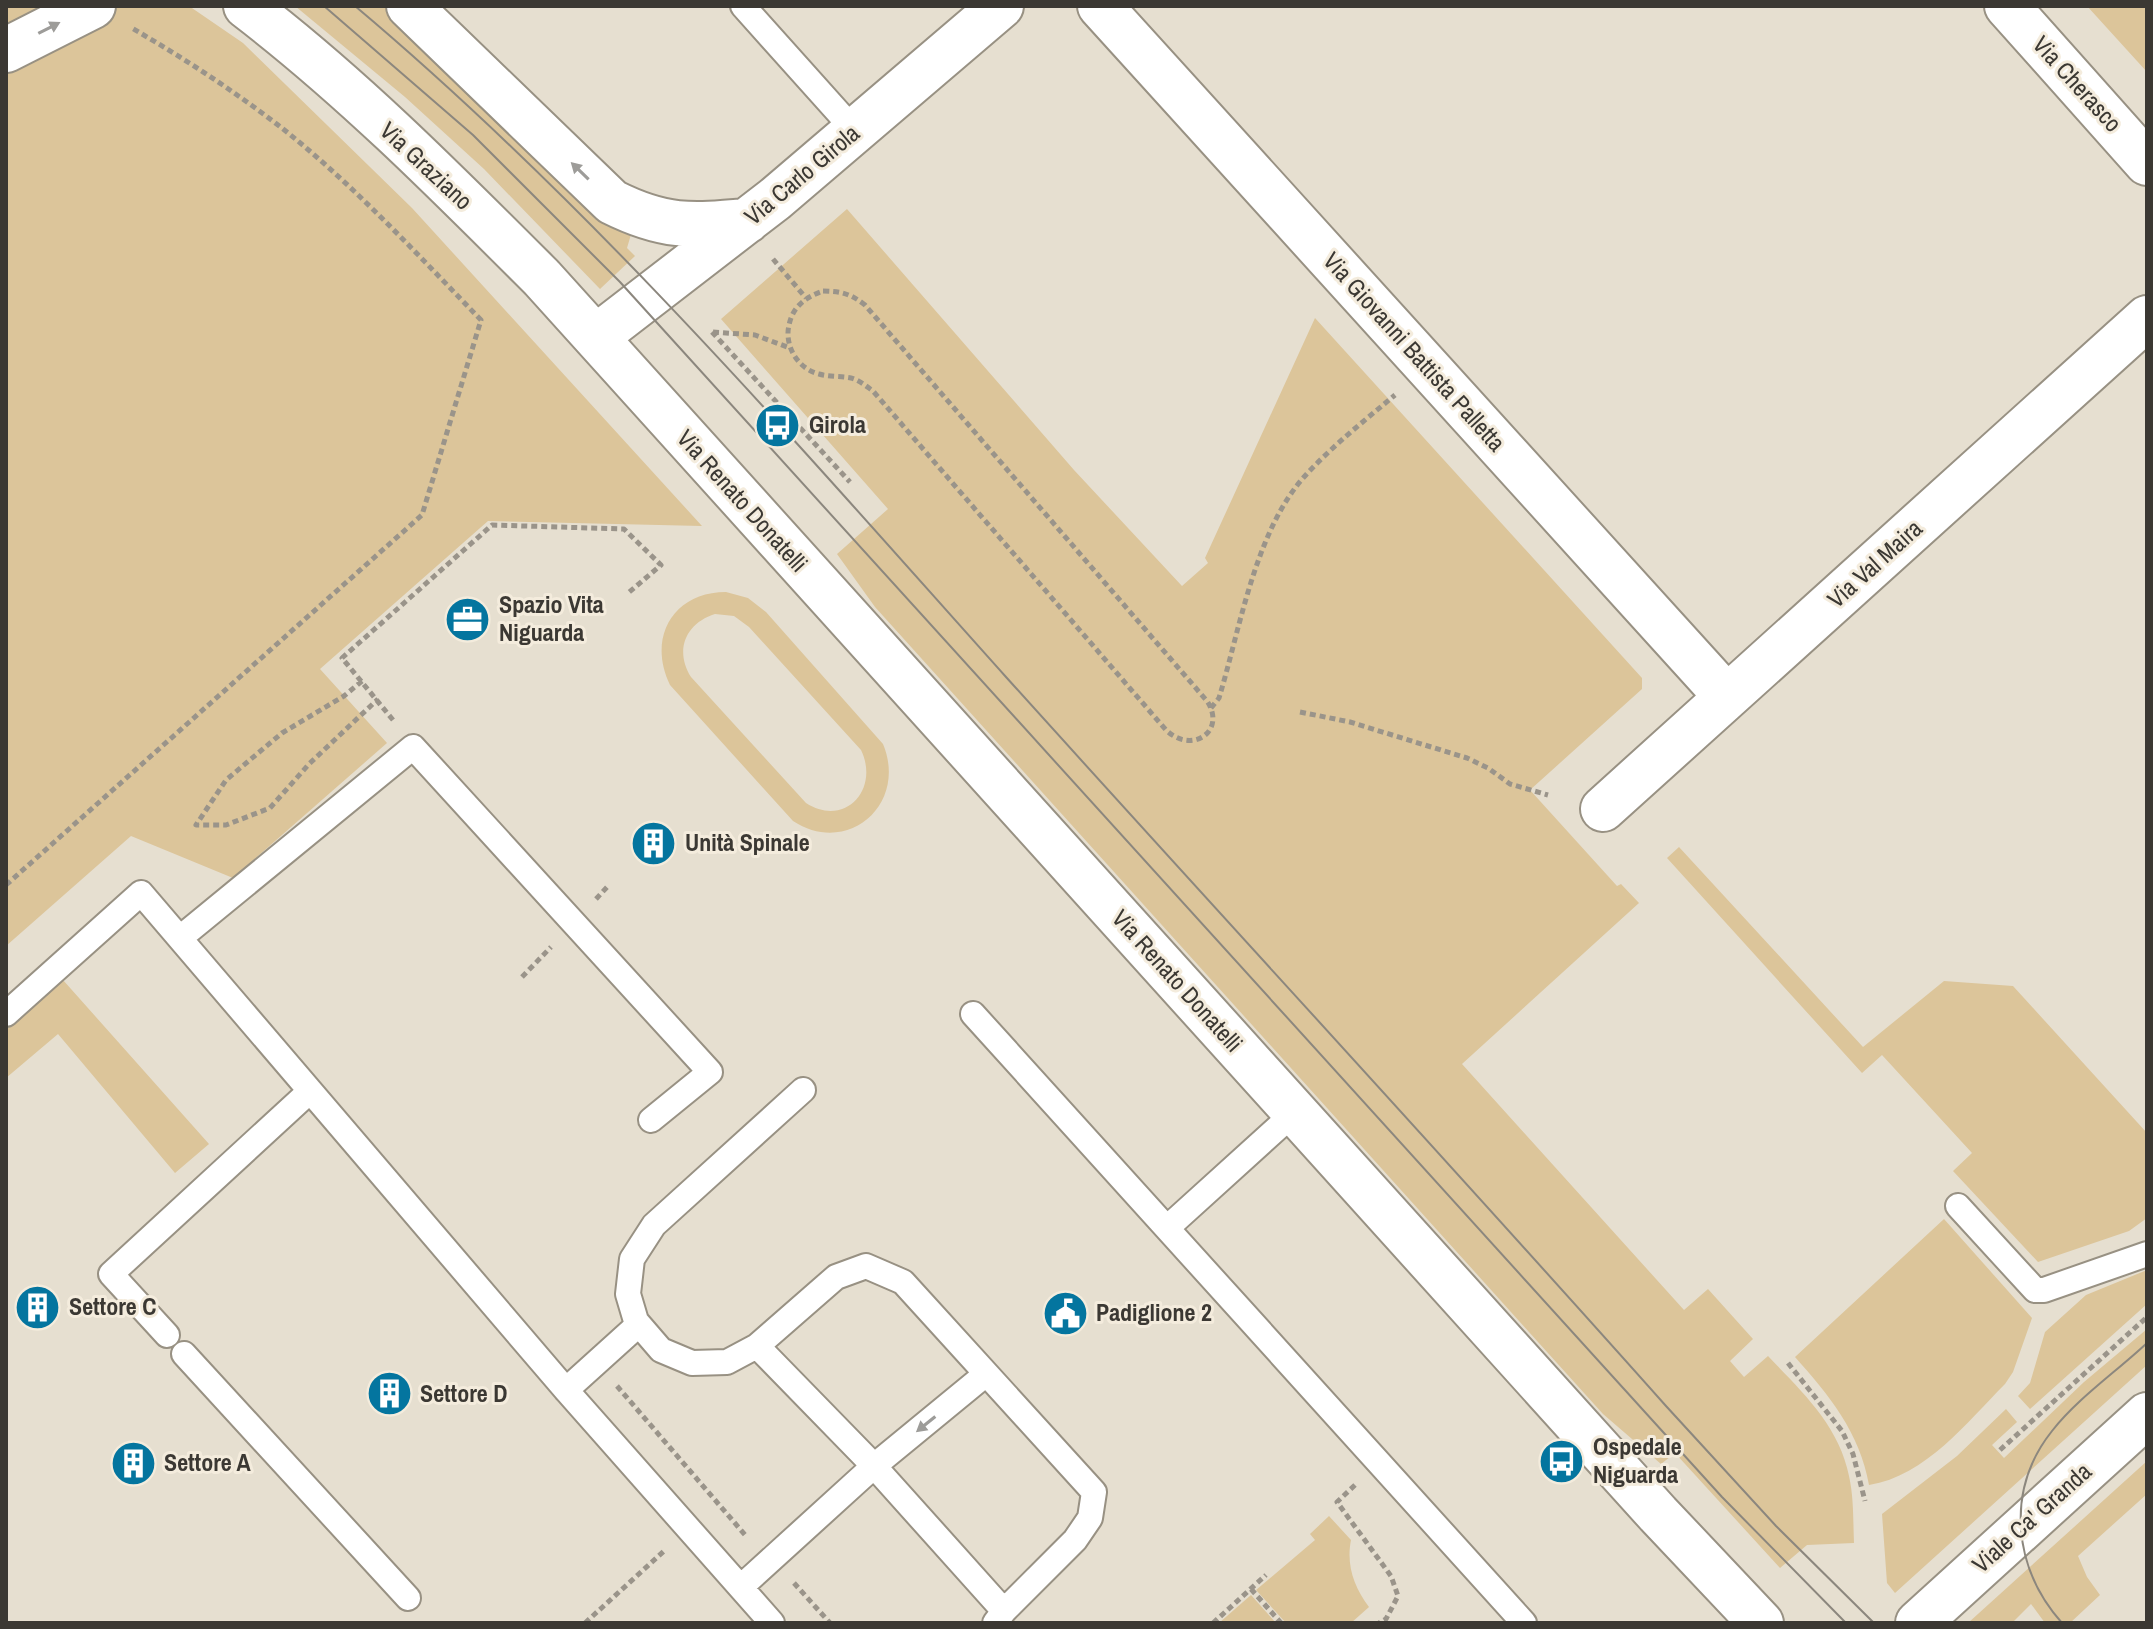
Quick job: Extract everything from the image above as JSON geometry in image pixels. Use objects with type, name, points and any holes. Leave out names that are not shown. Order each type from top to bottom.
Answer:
[{"type":"street","name":"Via Graziano","points":[[246,6],[290,40],[408,148],[531,267],[596,337]]},
{"type":"street","points":[[409,6],[612,202],[642,217],[671,223],[747,221]]},
{"type":"street","name":"Via Carlo Girola","points":[[596,337],[747,221],[1001,6]]},
{"type":"street","name":"Via Giovanni Battista Palletta","points":[[1100,6],[1727,697]]},
{"type":"street","name":"Via Cherasco","points":[[2007,6],[2147,163]]},
{"type":"street","points":[[6,50],[107,14]]},
{"type":"street","name":"Via Val Maira","points":[[1603,809],[2147,318]]},
{"type":"street","name":"Via Renato Donatelli","points":[[596,337],[1658,1514],[1761,1623]]},
{"type":"street","name":"Viale Ca' Granda","points":[[1918,1623],[2147,1415]]},
{"type":"lane","points":[[743,6],[855,131]]},
{"type":"lane","points":[[180,938],[413,747],[710,1072],[651,1120]]},
{"type":"lane","points":[[6,1014],[141,893],[566,1390],[772,1623]]},
{"type":"lane","points":[[973,1014],[1524,1623]]},
{"type":"lane","points":[[757,1346],[874,1466],[1000,1617],[1075,1540],[1090,1518],[1094,1492],[903,1282],[866,1266],[836,1277],[757,1346],[727,1362],[692,1363],[661,1350],[638,1325],[628,1294],[632,1259],[654,1225],[803,1090]]},
{"type":"lane","points":[[167,1335],[111,1274],[310,1091]]},
{"type":"lane","points":[[1167,1228],[1295,1112]]},
{"type":"lane","points":[[1958,1206],[2035,1290],[2044,1290],[2147,1254]]},
{"type":"lane","points":[[566,1390],[638,1325]]},
{"type":"lane","points":[[184,1354],[408,1598]]},
{"type":"lane","points":[[742,1586],[874,1466],[986,1374]]},
{"type":"path","points":[[6,885],[422,515],[481,320],[342,182],[280,127],[190,63],[107,14]]},
{"type":"path","points":[[773,259],[806,298]]},
{"type":"path","points":[[823,291],[839,291],[865,305],[1211,708],[1212,724],[1203,737],[1189,742],[1173,736],[873,391],[857,380],[807,370],[797,361],[790,348],[787,333],[790,319],[806,298],[823,291]]},
{"type":"path","points":[[790,348],[755,335],[712,332],[850,482]]},
{"type":"path","points":[[1211,708],[1219,698],[1244,606],[1282,509],[1303,478],[1395,395]]},
{"type":"path","points":[[413,747],[378,699],[342,658],[492,525],[624,529],[661,565],[627,594]]},
{"type":"path","points":[[362,681],[344,696],[282,733],[226,780],[196,825],[226,825],[270,808],[309,764],[378,699]]},
{"type":"path","points":[[1300,712],[1341,719],[1467,758],[1510,784],[1548,795]]},
{"type":"path","points":[[2000,1450],[2147,1317]]},
{"type":"path","points":[[1788,1363],[1842,1431],[1853,1454],[1865,1501]]},
{"type":"path","points":[[614,1382],[753,1545]]},
{"type":"path","points":[[1379,1463],[1337,1502],[1391,1576],[1398,1596],[1386,1619],[1379,1623]]},
{"type":"path","points":[[585,1623],[668,1548]]},
{"type":"path","points":[[1213,1623],[1266,1575]]},
{"type":"path","points":[[790,1578],[830,1623]]},
{"type":"path","points":[[1251,1589],[1281,1623]]},
{"type":"shaded area","points":[[6,6],[189,6],[243,43],[412,208],[702,526],[488,521],[320,669],[387,743],[233,878],[131,836],[6,946]]},
{"type":"shaded area","points":[[295,6],[383,6],[632,231],[627,248],[635,256],[600,289],[484,169],[405,97]]},
{"type":"shaded area","points":[[2087,6],[2147,6],[2147,72]]},
{"type":"shaded area","points":[[847,209],[1074,470],[1182,586],[1208,563],[1205,558],[1315,318],[1642,678],[1642,689],[1530,790],[1617,886],[1621,884],[1639,903],[1462,1064],[1684,1310],[1708,1289],[1753,1339],[1730,1361],[1744,1377],[1768,1356],[1817,1410],[1844,1458],[1852,1493],[1854,1543],[1807,1545],[1780,1568],[1675,1453],[1661,1464],[1603,1414],[875,607],[837,554],[888,509],[721,319]]},
{"type":"shaded area","points":[[726,592],[748,598],[766,612],[883,744],[889,766],[887,786],[880,804],[868,818],[852,828],[834,833],[814,830],[793,821],[670,685],[664,668],[664,635],[679,609],[707,594]],"holes":[[[715,614],[734,616],[749,627],[861,750],[866,764],[866,778],[862,790],[846,808],[820,810],[806,803],[691,677],[683,648],[690,631]]]},
{"type":"shaded area","points":[[1679,847],[1863,1047],[1944,981],[2013,986],[2147,1133],[2147,1218],[2129,1231],[2038,1262],[1953,1171],[1972,1153],[1882,1055],[1862,1073],[1667,858]]},
{"type":"shaded area","points":[[63,980],[209,1144],[175,1173],[58,1034],[6,1078],[6,1030]]},
{"type":"shaded area","points":[[1944,1219],[2032,1318],[2013,1372],[1976,1415],[1944,1445],[1909,1471],[1869,1485],[1851,1432],[1831,1400],[1795,1357]]},
{"type":"shaded area","points":[[2147,1270],[2147,1304],[2030,1409],[2018,1396],[2030,1383],[2045,1332],[2086,1295]]},
{"type":"shaded area","points":[[2147,1329],[2147,1365],[1895,1593],[1887,1583],[1882,1514],[1957,1456],[2006,1409],[2017,1422],[1992,1445],[2004,1458],[2084,1382]]},
{"type":"shaded area","points":[[2147,1461],[2147,1494],[2078,1556],[2087,1577],[2100,1595],[2070,1623],[2045,1623],[2031,1604],[2012,1623],[1968,1623]]},
{"type":"shaded area","points":[[1329,1516],[1351,1540],[1352,1575],[1369,1607],[1351,1623],[1286,1623],[1256,1590],[1315,1540],[1310,1534]]},
{"type":"shaded area","points":[[1251,1595],[1276,1623],[1219,1623]]},
{"type":"tram line","points":[[324,6],[473,135],[620,282],[1722,1497],[1846,1623]]},
{"type":"tram line","points":[[355,6],[528,163],[692,330],[1666,1406],[1776,1526],[1874,1623]]},
{"type":"tram line","points":[[2062,1623],[2033,1578],[2025,1554],[2021,1528],[2027,1478],[2037,1454],[2062,1419],[2147,1343]]},
{"type":"place","name":"Girola","points":[[778,425]]},
{"type":"place","name":"Spazio Vita Niguarda","points":[[468,619]]},
{"type":"place","name":"Unità Spinale","points":[[654,843]]},
{"type":"place","name":"Settore C","points":[[38,1307]]},
{"type":"place","name":"Padiglione 2","points":[[1065,1313]]},
{"type":"place","name":"Settore D","points":[[389,1394]]},
{"type":"place","name":"Ospedale Niguarda","points":[[1562,1461]]},
{"type":"place","name":"Settore A","points":[[133,1463]]}]
